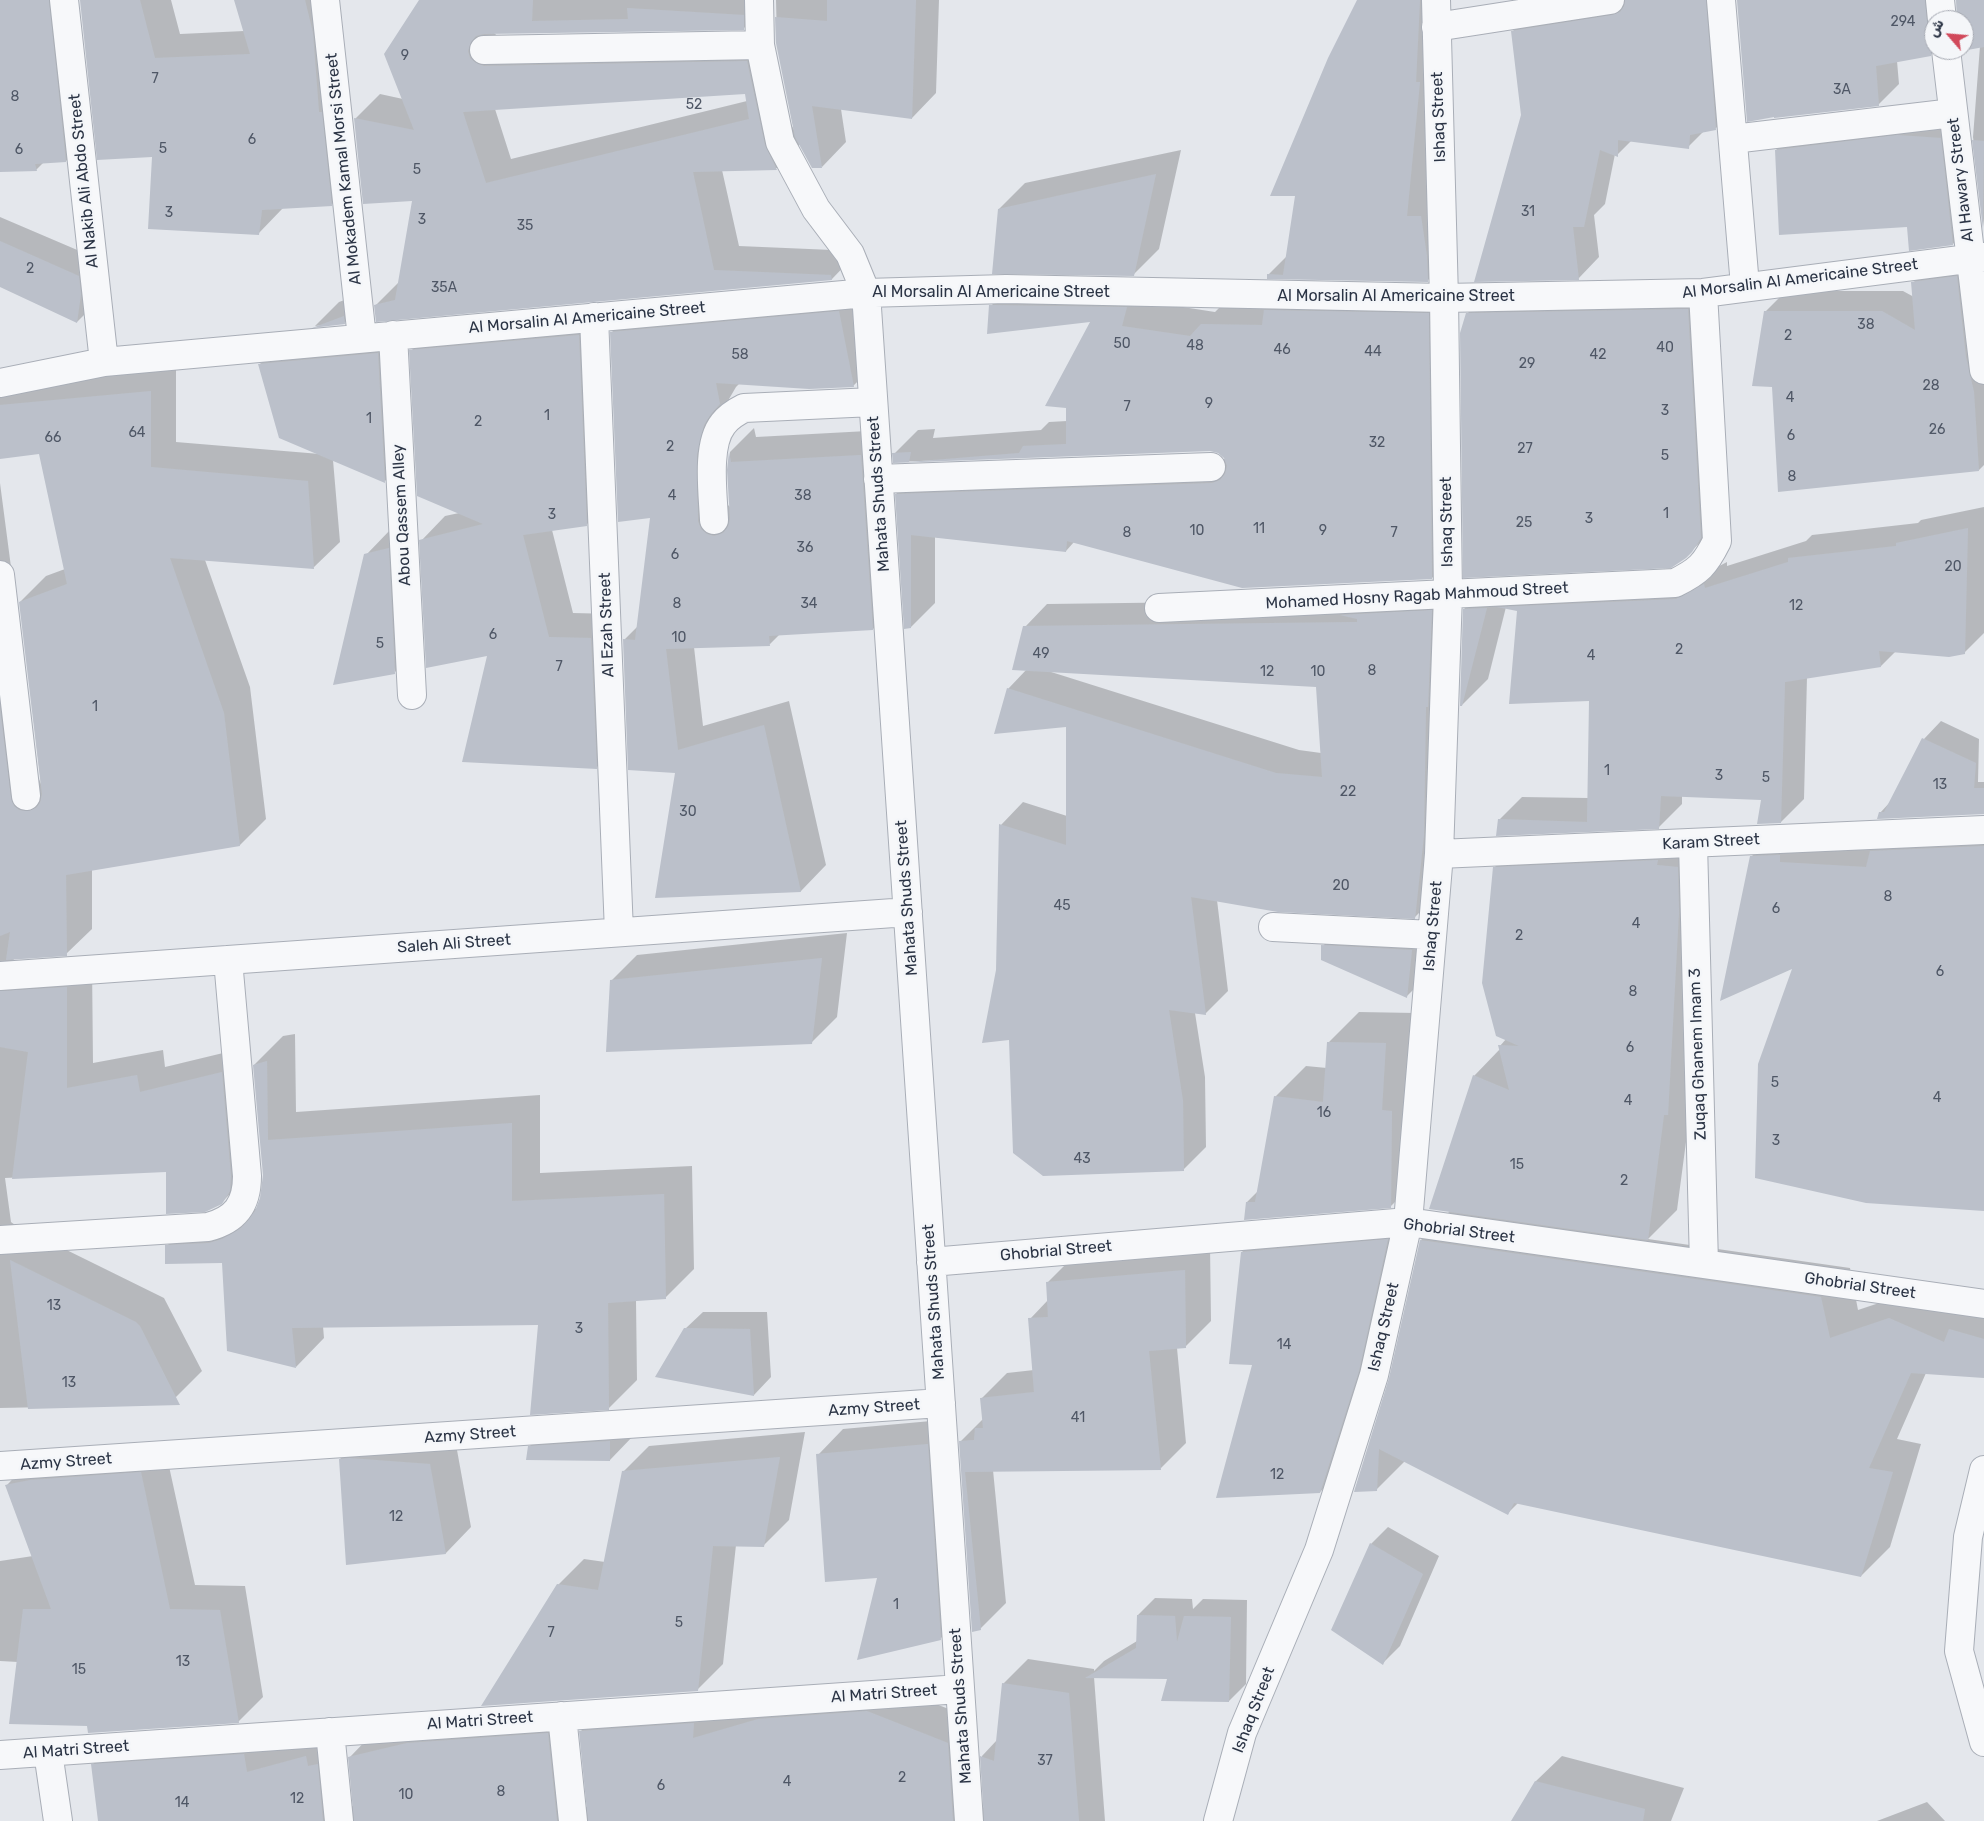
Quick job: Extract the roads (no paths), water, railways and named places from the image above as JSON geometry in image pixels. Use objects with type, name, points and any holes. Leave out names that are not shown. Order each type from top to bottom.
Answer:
[{"type":"street","name":"Al Nakib Ali Abdo Street","points":[[64,0],[104,362]]},
{"type":"street","name":"Al Mokadem Kamal Morsi Street","points":[[325,0],[362,338]]},
{"type":"street","name":"Mahata Shuds Street","points":[[759,0],[760,45],[780,142],[816,209],[850,254],[866,293],[969,1821]]},
{"type":"street","name":"Ishaq Street","points":[[1218,1821],[1242,1733],[1319,1550],[1374,1375],[1408,1222],[1439,854],[1448,594],[1444,298],[1436,0]]},
{"type":"street","points":[[1436,27],[1610,0]]},
{"type":"street","points":[[1721,0],[1744,286]]},
{"type":"street","points":[[484,50],[760,45]]},
{"type":"street","name":"Al Hawary Street","points":[[1947,60],[1953,113],[1977,258],[1984,370]]},
{"type":"street","points":[[1733,139],[1953,113]]},
{"type":"street","name":"Al Morsalin Al Americaine Street","points":[[0,383],[104,362],[393,334],[866,293],[1006,289],[1444,298],[1703,293],[1744,286],[1977,258]]},
{"type":"street","name":"Mohamed Hosny Ragab Mahmoud Street","points":[[1159,608],[1675,583],[1693,574],[1708,560],[1717,541],[1703,293]]},
{"type":"street","name":"Al Ezah Street","points":[[594,317],[619,932]]},
{"type":"street","name":"Abou Qassem Alley","points":[[393,334],[412,695]]},
{"type":"street","points":[[714,520],[714,445],[722,425],[732,415],[744,408],[873,402]]},
{"type":"street","points":[[878,479],[1211,467]]},
{"type":"street","points":[[0,575],[26,796]]},
{"type":"street","name":"Karam Street","points":[[1439,854],[1984,830]]},
{"type":"street","name":"Zuqaq Ghanem Imam 3","points":[[1693,843],[1704,1264]]},
{"type":"street","name":"Saleh Ali Street","points":[[0,976],[908,912]]},
{"type":"street","points":[[1273,927],[1432,935]]},
{"type":"street","points":[[0,1240],[208,1227],[221,1224],[233,1215],[242,1204],[247,1191],[248,1176],[228,960]]},
{"type":"street","name":"Ghobrial Street","points":[[931,1262],[1408,1222],[1984,1304]]},
{"type":"street","name":"Azmy Street","points":[[0,1466],[941,1403]]},
{"type":"street","points":[[1984,1470],[1968,1537],[1959,1651],[1984,1742]]},
{"type":"street","name":"Al Matri Street","points":[[1,1749],[48,1752],[960,1689]]},
{"type":"street","points":[[562,1716],[573,1821]]},
{"type":"street","points":[[330,1732],[339,1821]]},
{"type":"street","points":[[48,1752],[58,1821]]}]
